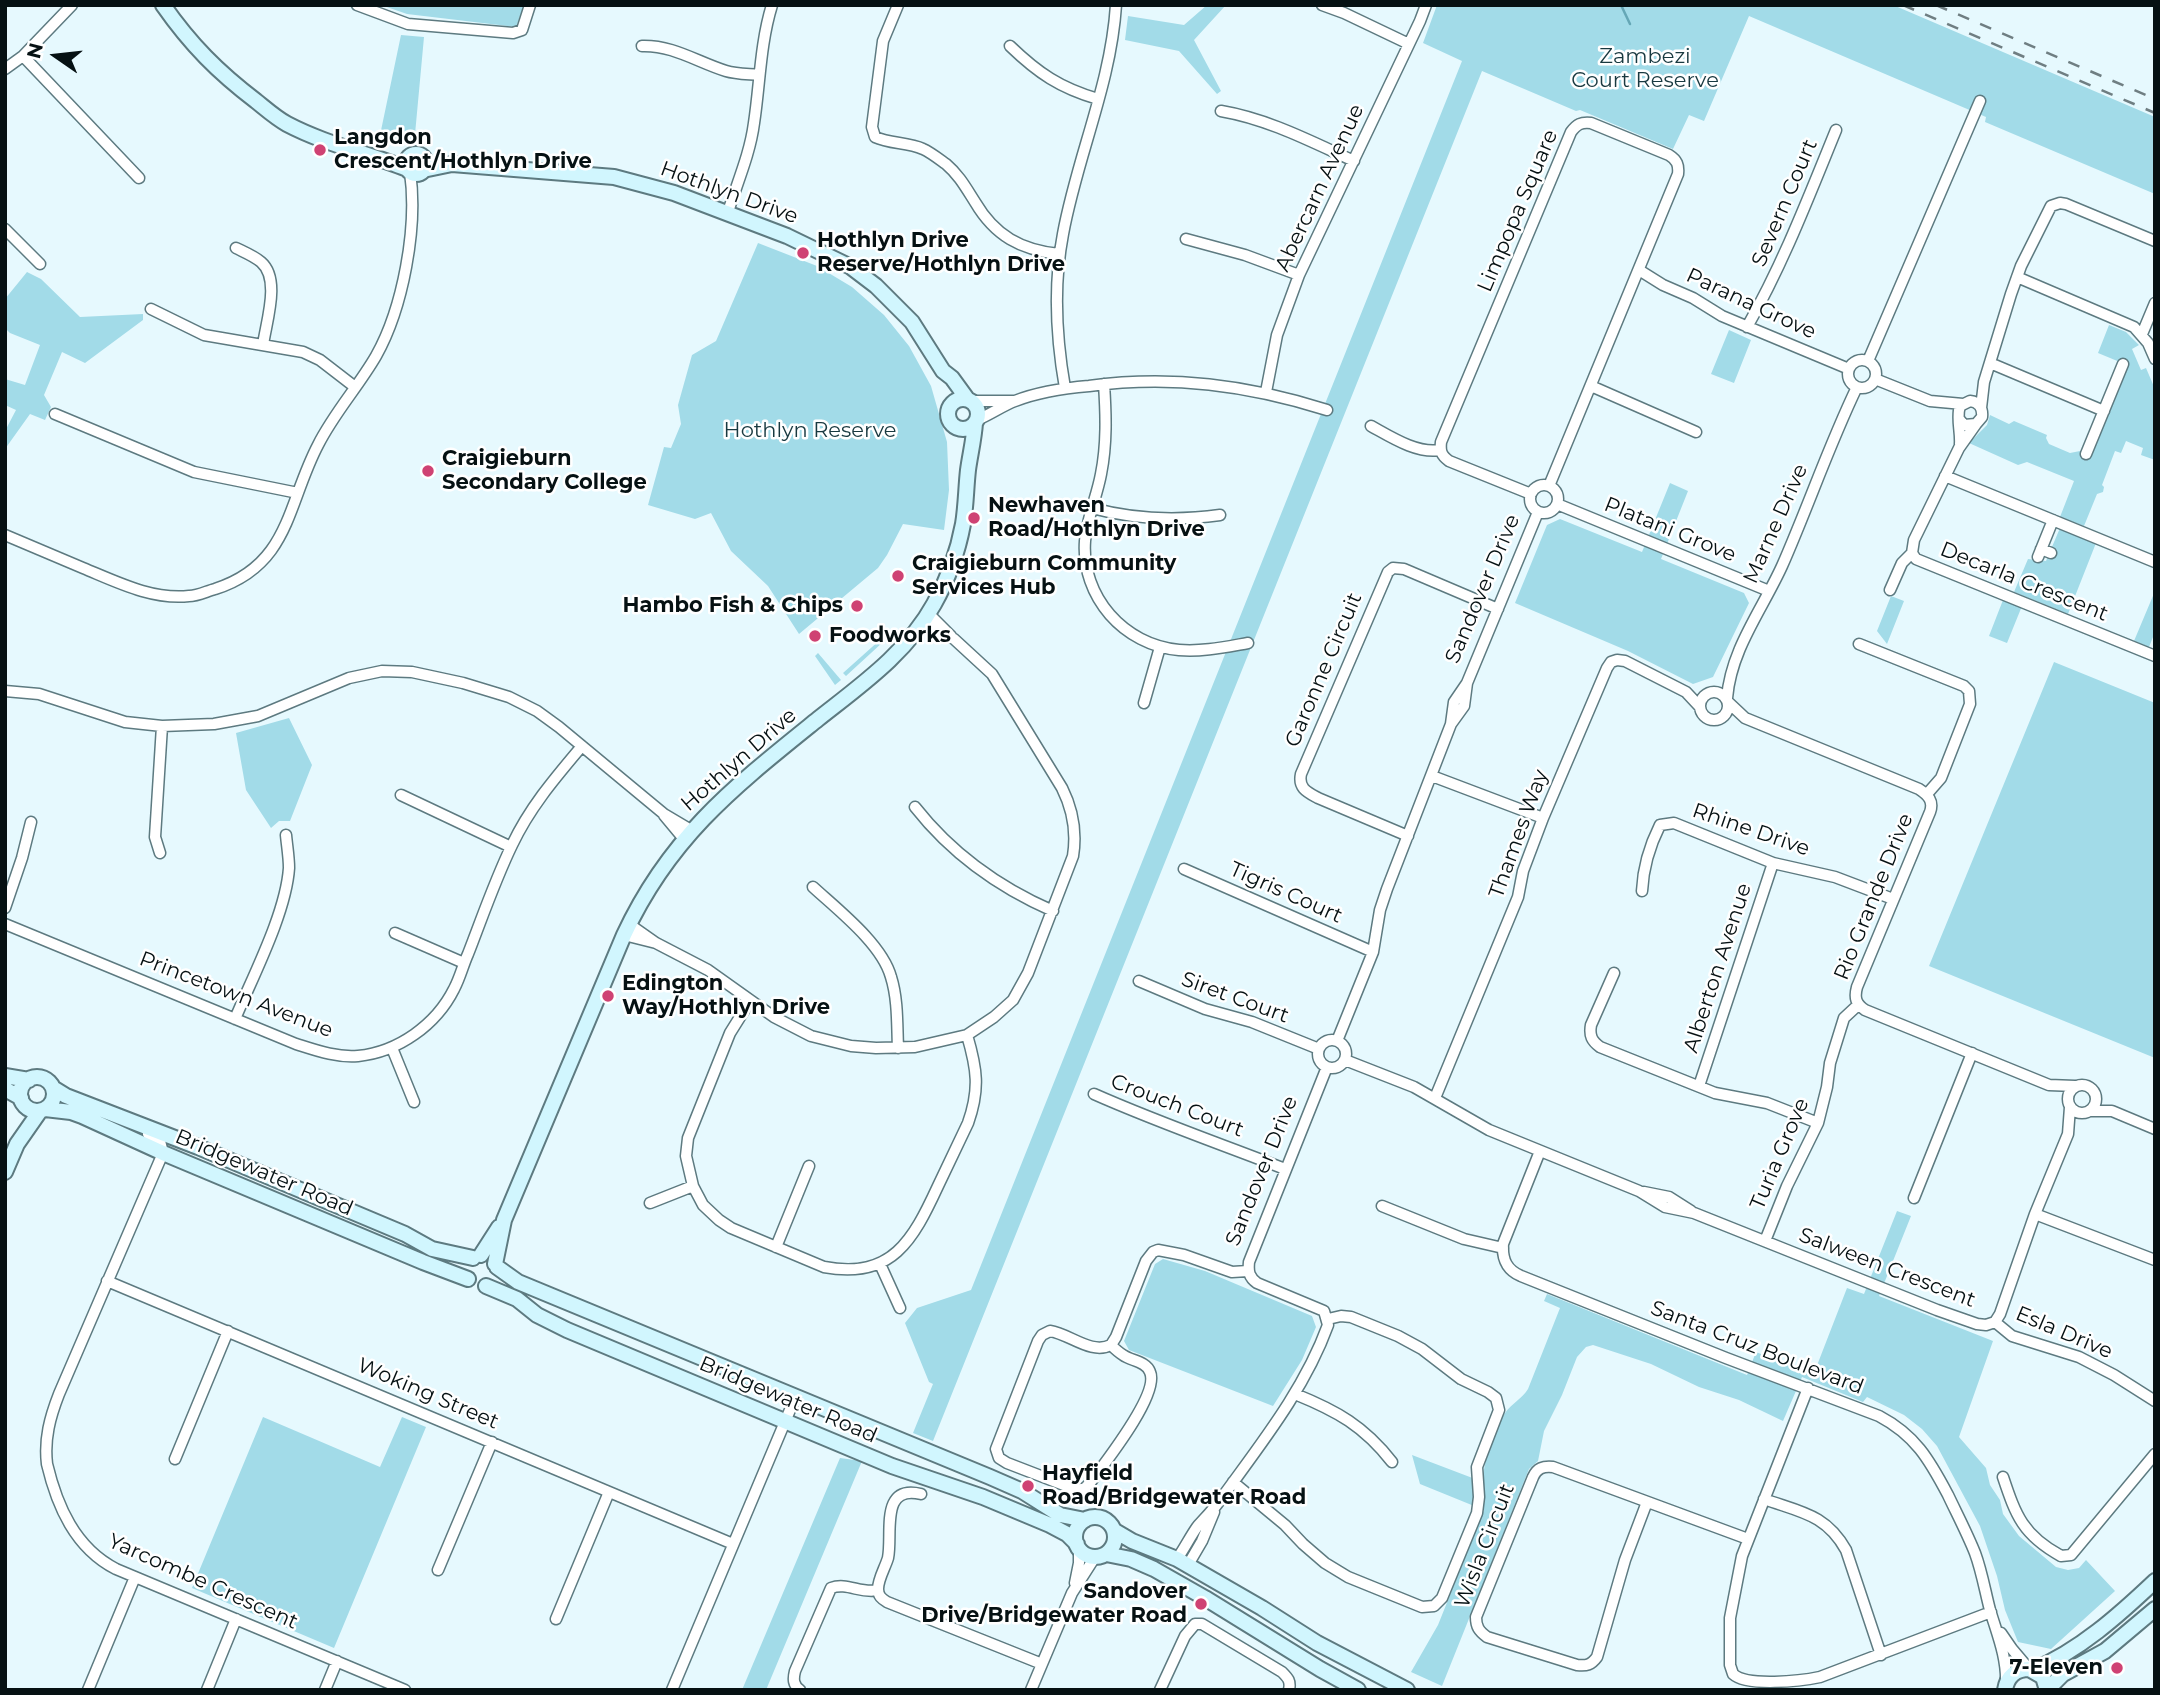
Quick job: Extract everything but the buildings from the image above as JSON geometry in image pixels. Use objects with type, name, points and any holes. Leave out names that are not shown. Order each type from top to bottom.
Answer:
[{"type":"street","points":[[5,69],[23,55],[72,5]]},
{"type":"street","name":"Hothlyn Drive","points":[[163,5],[184,36],[226,78],[285,123],[332,144],[415,166],[447,164],[614,177],[674,193],[728,212],[823,252],[851,267],[876,286],[912,322],[943,371],[951,396],[950,406]]},
{"type":"street","points":[[357,5],[408,24],[513,33],[522,30],[530,5]]},
{"type":"street","points":[[728,212],[754,127],[758,75],[772,5]]},
{"type":"street","points":[[898,5],[883,41],[872,127],[875,137],[922,149],[946,164],[964,182],[993,226],[1010,240],[1032,249],[1059,254]]},
{"type":"street","points":[[1065,388],[1057,324],[1059,254],[1111,50],[1116,5]]},
{"type":"street","points":[[1322,5],[1409,44]]},
{"type":"street","name":"Abercarn Avenue","points":[[1266,393],[1277,335],[1298,275],[1426,5]]},
{"type":"street","points":[[642,46],[669,48],[727,71],[758,75]]},
{"type":"street","points":[[1010,46],[1034,69],[1059,85],[1098,99]]},
{"type":"street","points":[[23,55],[139,178]]},
{"type":"street","points":[[1868,361],[1980,100]]},
{"type":"street","points":[[1221,111],[1272,125],[1354,161]]},
{"type":"street","name":"Limpopa Square","points":[[1440,450],[1441,442],[1571,132],[1576,125],[1591,123],[1669,155],[1678,162],[1678,174],[1549,486]]},
{"type":"street","name":"Severn Court","points":[[1747,327],[1768,291],[1836,130]]},
{"type":"street","points":[[5,535],[130,588],[155,594],[190,596],[228,584],[252,570],[271,551],[285,528],[318,443],[375,357],[394,318],[408,250],[415,166]]},
{"type":"street","points":[[1875,379],[1930,401],[1958,418],[1964,425],[1976,425],[1982,418],[1984,382],[2017,277],[2048,209],[2055,204],[2067,204],[2155,241]]},
{"type":"street","points":[[5,229],[40,264]]},
{"type":"street","points":[[1186,239],[1245,255],[1298,275]]},
{"type":"street","points":[[236,248],[259,260],[270,275],[271,291],[263,345]]},
{"type":"street","name":"Parana Grove","points":[[1639,270],[1714,312],[1849,369]]},
{"type":"street","points":[[2017,277],[2124,323],[2142,334],[2155,359]]},
{"type":"street","points":[[2142,334],[2155,303]]},
{"type":"street","points":[[151,309],[204,335],[303,352],[320,360],[355,387]]},
{"type":"street","points":[[1868,361],[1874,366],[1875,379],[1866,388],[1857,387],[1850,382],[1849,369],[1854,362],[1868,361]]},
{"type":"street","points":[[1990,363],[2104,411]]},
{"type":"street","points":[[2086,454],[2123,364]]},
{"type":"street","name":"Hothlyn Drive","points":[[943,371],[952,378],[969,401]]},
{"type":"street","points":[[1014,401],[968,429],[958,429],[949,422],[947,414],[956,400],[1014,401],[1065,388],[1177,381],[1230,386],[1327,410]]},
{"type":"street","points":[[1958,418],[1958,409],[1984,382]]},
{"type":"street","points":[[1104,384],[1104,456],[1087,528],[1085,552],[1089,578],[1099,601],[1125,630],[1160,647],[1197,650],[1248,643]]},
{"type":"street","points":[[1591,386],[1696,432]]},
{"type":"street","name":"Marne Drive","points":[[1727,700],[1729,676],[1743,640],[1781,567],[1857,387]]},
{"type":"street","points":[[969,401],[978,411],[976,422]]},
{"type":"street","points":[[1930,401],[1973,402],[1981,408]]},
{"type":"street","points":[[55,414],[194,472],[298,493]]},
{"type":"street","name":"Decarla Crescent","points":[[1958,418],[1959,448]]},
{"type":"street","name":"Hothlyn Drive","points":[[496,1266],[504,1220],[626,930],[644,896],[688,834],[746,778],[883,666],[905,645],[925,618],[943,586],[959,542],[976,422]]},
{"type":"street","name":"Decarla Crescent","points":[[1976,425],[1959,448],[1914,540],[1912,553],[1916,559],[2155,656]]},
{"type":"street","points":[[1371,426],[1421,449],[1440,450],[1443,457],[1449,461],[1531,494]]},
{"type":"street","name":"Hothlyn Drive","points":[[958,429],[968,469]]},
{"type":"street","points":[[1945,476],[2155,562]]},
{"type":"street","points":[[1549,486],[1556,493],[1557,504],[1550,512],[1538,512],[1531,506],[1531,494],[1537,487],[1549,486]]},
{"type":"street","name":"Platani Grove","points":[[1557,504],[1769,591]]},
{"type":"street","points":[[1092,508],[1117,515],[1150,519],[1174,520],[1220,514]]},
{"type":"street","name":"Sandover Drive","points":[[1337,1041],[1373,952],[1380,910],[1451,724],[1454,702],[1467,683],[1538,512]]},
{"type":"street","points":[[2043,553],[2053,520]]},
{"type":"street","points":[[1890,590],[1902,563],[1912,553]]},
{"type":"street","name":"Garonne Circuit","points":[[1408,836],[1304,790],[1301,774],[1388,572],[1393,568],[1404,569],[1498,609]]},
{"type":"street","points":[[626,930],[708,970],[774,1017],[811,1036],[851,1046],[898,1048],[931,1044],[967,1035],[1013,1000],[1028,973],[1073,856],[1076,838],[1070,804],[1000,685],[980,661],[925,618]]},
{"type":"street","points":[[1859,644],[1964,686],[1969,691],[1970,704],[1941,778],[1927,794]]},
{"type":"street","points":[[1144,703],[1160,647]]},
{"type":"street","name":"Thames Way","points":[[1435,1098],[1514,907],[1523,871],[1543,818],[1611,662],[1624,660],[1686,692],[1700,707]]},
{"type":"street","points":[[5,691],[39,694],[125,722],[162,726],[214,724],[258,716],[349,678],[382,671],[412,672],[509,697],[537,711],[688,834]]},
{"type":"street","name":"Marne Drive","points":[[1709,693],[1729,676]]},
{"type":"street","name":"Thames Way","points":[[1686,692],[1709,693]]},
{"type":"street","points":[[1709,693],[1720,693],[1727,700],[1727,712],[1720,719],[1706,718],[1700,707],[1701,700],[1709,693]]},
{"type":"street","name":"Rio Grande Drive","points":[[1727,700],[1745,718],[1919,789],[1927,794],[1931,802],[1931,808],[1857,987],[1855,996],[1858,1005],[2049,1085],[2075,1086]]},
{"type":"street","name":"Rio Grande Drive","points":[[1720,719],[1745,718]]},
{"type":"street","points":[[160,853],[155,837],[162,726]]},
{"type":"street","name":"Princetown Avenue","points":[[5,924],[296,1044],[325,1053],[357,1056],[392,1048],[436,1016],[454,989],[511,847],[530,810],[550,782],[582,746]]},
{"type":"street","points":[[1432,776],[1543,818]]},
{"type":"street","points":[[401,795],[511,847]]},
{"type":"street","points":[[915,807],[931,827],[975,867],[1009,890],[1052,911]]},
{"type":"street","points":[[5,908],[31,822]]},
{"type":"street","name":"Rhine Drive","points":[[1642,891],[1643,877],[1656,833],[1660,825],[1674,823],[1773,863],[1835,877],[1894,899]]},
{"type":"street","points":[[235,1019],[280,913],[289,867],[286,835]]},
{"type":"street","name":"Alberton Avenue","points":[[1699,1086],[1773,863]]},
{"type":"street","name":"Tigris Court","points":[[1184,869],[1373,952]]},
{"type":"street","points":[[813,887],[864,936],[885,962],[894,990],[898,1048]]},
{"type":"street","points":[[396,933],[464,963]]},
{"type":"street","points":[[1614,973],[1591,1025],[1589,1034],[1593,1042],[1699,1086],[1732,1097],[1767,1103],[1818,1123]]},
{"type":"street","name":"Siret Court","points":[[1139,981],[1195,1005],[1252,1022],[1319,1049]]},
{"type":"street","points":[[750,1001],[730,1033],[691,1126],[686,1156],[693,1186],[703,1205],[731,1228],[824,1267],[861,1269],[880,1264],[895,1254],[918,1228],[968,1123],[976,1095],[976,1065],[967,1035]]},
{"type":"street","name":"Turia Grove","points":[[1765,1241],[1787,1185],[1818,1123],[1830,1063],[1842,1022],[1858,1005]]},
{"type":"street","points":[[1337,1041],[1344,1048],[1345,1060],[1338,1067],[1327,1068],[1320,1061],[1319,1049],[1325,1042],[1337,1041]]},
{"type":"street","points":[[392,1048],[414,1102]]},
{"type":"street","points":[[1914,1198],[1972,1054]]},
{"type":"street","name":"Salween Crescent","points":[[1345,1060],[1435,1098],[1489,1130],[1639,1191],[1665,1207],[1694,1213],[1937,1310],[1986,1325],[1995,1322],[2000,1314],[2035,1214],[2068,1134],[2088,1111]]},
{"type":"street","name":"Sandover Drive","points":[[1327,1068],[1249,1262],[1248,1271],[1257,1283],[1324,1311],[1328,1319]]},
{"type":"street","points":[[5,1076],[29,1080],[43,1078],[53,1088],[54,1098],[17,1144],[5,1172]]},
{"type":"street","points":[[17,1144],[22,1088],[29,1080]]},
{"type":"street","name":"Rio Grande Drive","points":[[2049,1085],[2069,1105]]},
{"type":"street","points":[[2112,1111],[2080,1113],[2069,1105],[2069,1093],[2075,1086],[2088,1086],[2112,1111],[2155,1129]]},
{"type":"street","name":"Bridgewater Road","points":[[53,1088],[66,1096],[399,1231],[432,1249],[477,1256]]},
{"type":"street","points":[[5,1089],[30,1109],[43,1110]]},
{"type":"street","name":"Crouch Court","points":[[1094,1094],[1285,1170]]},
{"type":"street","points":[[2088,1111],[2095,1104],[2096,1095]]},
{"type":"street","name":"Salween Crescent","points":[[2068,1134],[2069,1105]]},
{"type":"street","name":"Bridgewater Road","points":[[43,1110],[71,1112],[82,1116],[163,1153],[468,1279]]},
{"type":"street","points":[[118,1115],[128,1125],[158,1139],[163,1153]]},
{"type":"street","name":"Yarcombe Crescent","points":[[149,1147],[152,1156],[151,1178]]},
{"type":"street","points":[[1382,1206],[1464,1239],[1503,1248],[1540,1151]]},
{"type":"street","name":"Yarcombe Crescent","points":[[163,1153],[52,1413],[45,1453],[50,1476],[65,1515],[86,1549],[105,1564],[405,1690]]},
{"type":"street","points":[[776,1247],[809,1166]]},
{"type":"street","points":[[650,1203],[693,1186]]},
{"type":"street","points":[[2035,1214],[2155,1259]]},
{"type":"street","name":"Hothlyn Drive","points":[[477,1256],[504,1220]]},
{"type":"street","name":"Santa Cruz Boulevard","points":[[1503,1248],[1503,1257],[1508,1267],[1521,1276],[1879,1416],[1897,1425],[1912,1438],[1926,1455],[1966,1532],[1984,1581],[2007,1670],[2005,1688]]},
{"type":"street","points":[[1111,1345],[1126,1358],[1147,1367],[1152,1379],[1134,1422],[1090,1483],[1083,1489],[1069,1488],[999,1458],[996,1450],[998,1441],[1042,1335],[1050,1331],[1057,1332],[1103,1349],[1111,1345],[1146,1261],[1158,1250],[1184,1255],[1232,1272],[1248,1271]]},
{"type":"street","points":[[477,1256],[489,1257],[496,1266],[496,1277],[486,1286],[475,1286],[468,1279],[466,1269],[477,1256]]},
{"type":"street","points":[[880,1264],[900,1308]]},
{"type":"street","name":"Bridgewater Road","points":[[496,1266],[518,1282],[1012,1487],[1060,1515],[1085,1520]]},
{"type":"street","name":"Woking Street","points":[[107,1281],[733,1544]]},
{"type":"street","name":"Bridgewater Road","points":[[486,1286],[517,1299],[552,1324],[892,1466],[983,1497],[1050,1525],[1067,1534],[1078,1546]]},
{"type":"street","points":[[1173,1580],[1183,1562],[1202,1541],[1216,1506],[1233,1482],[1271,1432],[1295,1394],[1326,1331],[1328,1319],[1351,1317],[1398,1336],[1422,1349],[1461,1379],[1496,1398],[1499,1410],[1477,1467],[1479,1497],[1476,1513],[1442,1598],[1434,1606],[1422,1607],[1348,1577],[1325,1563],[1233,1482]]},
{"type":"street","name":"Esla Drive","points":[[1995,1322],[2012,1335],[2069,1354],[2114,1375],[2155,1401]]},
{"type":"street","points":[[175,1459],[228,1331]]},
{"type":"street","points":[[1808,1388],[1748,1539],[1738,1572],[1730,1618],[1730,1665],[1735,1677],[1746,1681],[1808,1680],[1836,1672],[1991,1612]]},
{"type":"street","points":[[1295,1394],[1324,1405],[1350,1421],[1376,1442],[1392,1462]]},
{"type":"street","points":[[672,1690],[794,1398]]},
{"type":"street","points":[[438,1570],[492,1442]]},
{"type":"street","points":[[2003,1477],[2016,1515],[2028,1531],[2061,1556],[2071,1555],[2155,1454]]},
{"type":"street","name":"Wisla Circuit","points":[[1647,1502],[1625,1560],[1597,1657],[1592,1664],[1577,1665],[1487,1637],[1480,1632],[1476,1617],[1536,1470],[1545,1466],[1553,1467],[1748,1539]]},
{"type":"street","points":[[556,1619],[609,1492]]},
{"type":"street","points":[[921,1494],[912,1492],[892,1495],[890,1544],[878,1590],[880,1597],[1042,1664]]},
{"type":"street","points":[[1764,1499],[1815,1517],[1839,1537],[1846,1550],[1881,1655]]},
{"type":"street","points":[[1031,1690],[1072,1593],[1079,1563],[1077,1530],[1085,1520],[1102,1518],[1126,1539],[1183,1562],[1317,1643],[1407,1690]]},
{"type":"street","points":[[1072,1593],[1101,1556],[1115,1543],[1115,1531]]},
{"type":"street","points":[[1078,1546],[1083,1553],[1131,1559],[1173,1580],[1358,1690]]},
{"type":"street","points":[[88,1690],[135,1577]]},
{"type":"street","points":[[2005,1688],[2015,1672],[2031,1669],[2066,1654],[2155,1581]]},
{"type":"street","points":[[800,1690],[793,1679],[795,1671],[831,1588],[840,1584],[868,1592],[878,1590]]},
{"type":"street","points":[[2031,1669],[2043,1678],[2047,1690],[2063,1674],[2105,1651],[2155,1609]]},
{"type":"street","points":[[207,1690],[236,1619]]},
{"type":"street","points":[[1160,1690],[1185,1636],[1195,1624],[1210,1627],[1282,1672],[1288,1677],[1289,1690]]},
{"type":"street","name":"Santa Cruz Boulevard","points":[[1996,1627],[2012,1650],[2031,1669]]},
{"type":"street","points":[[325,1690],[337,1661]]},
{"type":"green space","points":[[381,5],[524,5],[516,27],[407,14]]},
{"type":"green space","points":[[1207,5],[1226,5],[1194,40],[1221,91],[1217,94],[1179,51],[1125,40],[1128,16],[1184,25]]},
{"type":"green space","name":"Zambezi Court Reserve","points":[[1437,5],[1893,5],[2155,117],[2155,194],[1985,122],[1986,117],[1749,16],[1704,121],[1689,115],[1673,149],[1482,71],[933,1441],[913,1433],[933,1384],[929,1382],[905,1323],[917,1308],[971,1290],[1462,61],[1423,43]]},
{"type":"green space","points":[[401,35],[424,37],[414,145],[379,140]]},
{"type":"green space","name":"Hothlyn Reserve","points":[[758,243],[817,266],[852,287],[884,315],[909,346],[931,386],[947,442],[949,490],[944,530],[903,524],[878,568],[799,634],[768,586],[731,551],[711,513],[695,519],[648,505],[664,447],[671,448],[681,424],[678,405],[692,355],[716,341]]},
{"type":"green space","points":[[27,272],[41,279],[80,317],[143,314],[143,320],[85,363],[62,352],[44,395],[51,407],[45,420],[30,414],[5,449],[5,431],[16,410],[5,405],[5,379],[25,385],[40,345],[10,333],[5,328],[5,299]]},
{"type":"green space","points":[[2109,325],[2126,332],[2139,345],[2132,349],[2141,370],[2146,368],[2155,389],[2155,460],[2141,455],[2143,448],[2126,441],[2121,453],[2115,451],[2102,485],[2103,492],[2097,494],[2084,526],[2060,517],[2074,481],[2027,462],[2018,465],[1969,443],[1987,425],[1990,415],[2009,424],[2014,421],[2047,435],[2049,444],[2070,453],[2080,451],[2091,456],[2127,365],[2098,353]]},
{"type":"green space","points":[[1729,330],[1751,340],[1734,383],[1711,374]]},
{"type":"green space","points":[[1670,483],[1688,491],[1661,559],[1744,593],[1749,603],[1713,677],[1693,684],[1628,651],[1515,603],[1547,525],[1560,519],[1642,552]]},
{"type":"green space","points":[[2060,528],[2096,543],[2068,614],[2014,592],[2028,559],[2046,561]]},
{"type":"green space","points":[[2155,591],[2155,632],[2149,647],[2134,641]]},
{"type":"green space","points":[[1891,596],[1904,601],[1887,644],[1877,631]]},
{"type":"green space","points":[[2003,600],[2022,606],[2007,643],[1989,636]]},
{"type":"green space","points":[[881,639],[883,642],[846,676],[843,673]]},
{"type":"green space","points":[[818,653],[841,680],[835,685],[815,656]]},
{"type":"green space","points":[[2054,662],[2155,703],[2155,1058],[1929,966]]},
{"type":"green space","points":[[289,718],[312,765],[290,821],[279,821],[271,828],[246,790],[236,733]]},
{"type":"green space","points":[[1897,1211],[1911,1216],[1879,1296],[1993,1341],[1959,1437],[1986,1468],[1990,1485],[2000,1500],[2003,1514],[2019,1536],[2056,1567],[2068,1570],[2079,1568],[2086,1560],[2115,1591],[2051,1649],[2018,1642],[2005,1610],[1980,1526],[1937,1446],[1922,1429],[1904,1415],[1867,1397],[1863,1402],[1802,1377],[1783,1421],[1651,1364],[1593,1345],[1586,1347],[1577,1357],[1544,1431],[1538,1461],[1529,1469],[1442,1686],[1411,1672],[1438,1625],[1484,1510],[1420,1484],[1412,1455],[1483,1482],[1487,1457],[1497,1427],[1508,1410],[1528,1389],[1560,1308],[1544,1301],[1547,1294],[1747,1375],[1756,1352],[1811,1371],[1816,1368],[1847,1288],[1864,1294]]},
{"type":"green space","points":[[1163,1259],[1205,1271],[1312,1316],[1316,1327],[1302,1360],[1273,1406],[1129,1350],[1124,1341],[1155,1264]]},
{"type":"green space","points":[[263,1417],[380,1467],[402,1417],[426,1427],[334,1648],[192,1588]]},
{"type":"green space","points":[[840,1458],[862,1461],[766,1690],[742,1690]]},
{"type":"waterway","points":[[1621,5],[1630,24]]},
{"type":"railway","points":[[1903,5],[2155,113]]},
{"type":"railway","points":[[1936,5],[2155,99]]},
{"type":"place","name":"Langdon Crescent/Hothlyn Drive","points":[[320,150]]},
{"type":"place","name":"Hothlyn Drive Reserve/Hothlyn Drive","points":[[803,253]]},
{"type":"place","name":"Craigieburn Secondary College","points":[[428,471]]},
{"type":"place","name":"Newhaven Road/Hothlyn Drive","points":[[974,518]]},
{"type":"place","name":"Craigieburn Community Services Hub","points":[[898,576]]},
{"type":"place","name":"Hambo Fish & Chips","points":[[857,606]]},
{"type":"place","name":"Foodworks","points":[[815,636]]},
{"type":"place","name":"Edington Way/Hothlyn Drive","points":[[608,996]]},
{"type":"place","name":"Hayfield Road/Bridgewater Road","points":[[1028,1486]]},
{"type":"place","name":"Sandover Drive/Bridgewater Road","points":[[1201,1604]]},
{"type":"place","name":"7-Eleven","points":[[2117,1668]]}]
